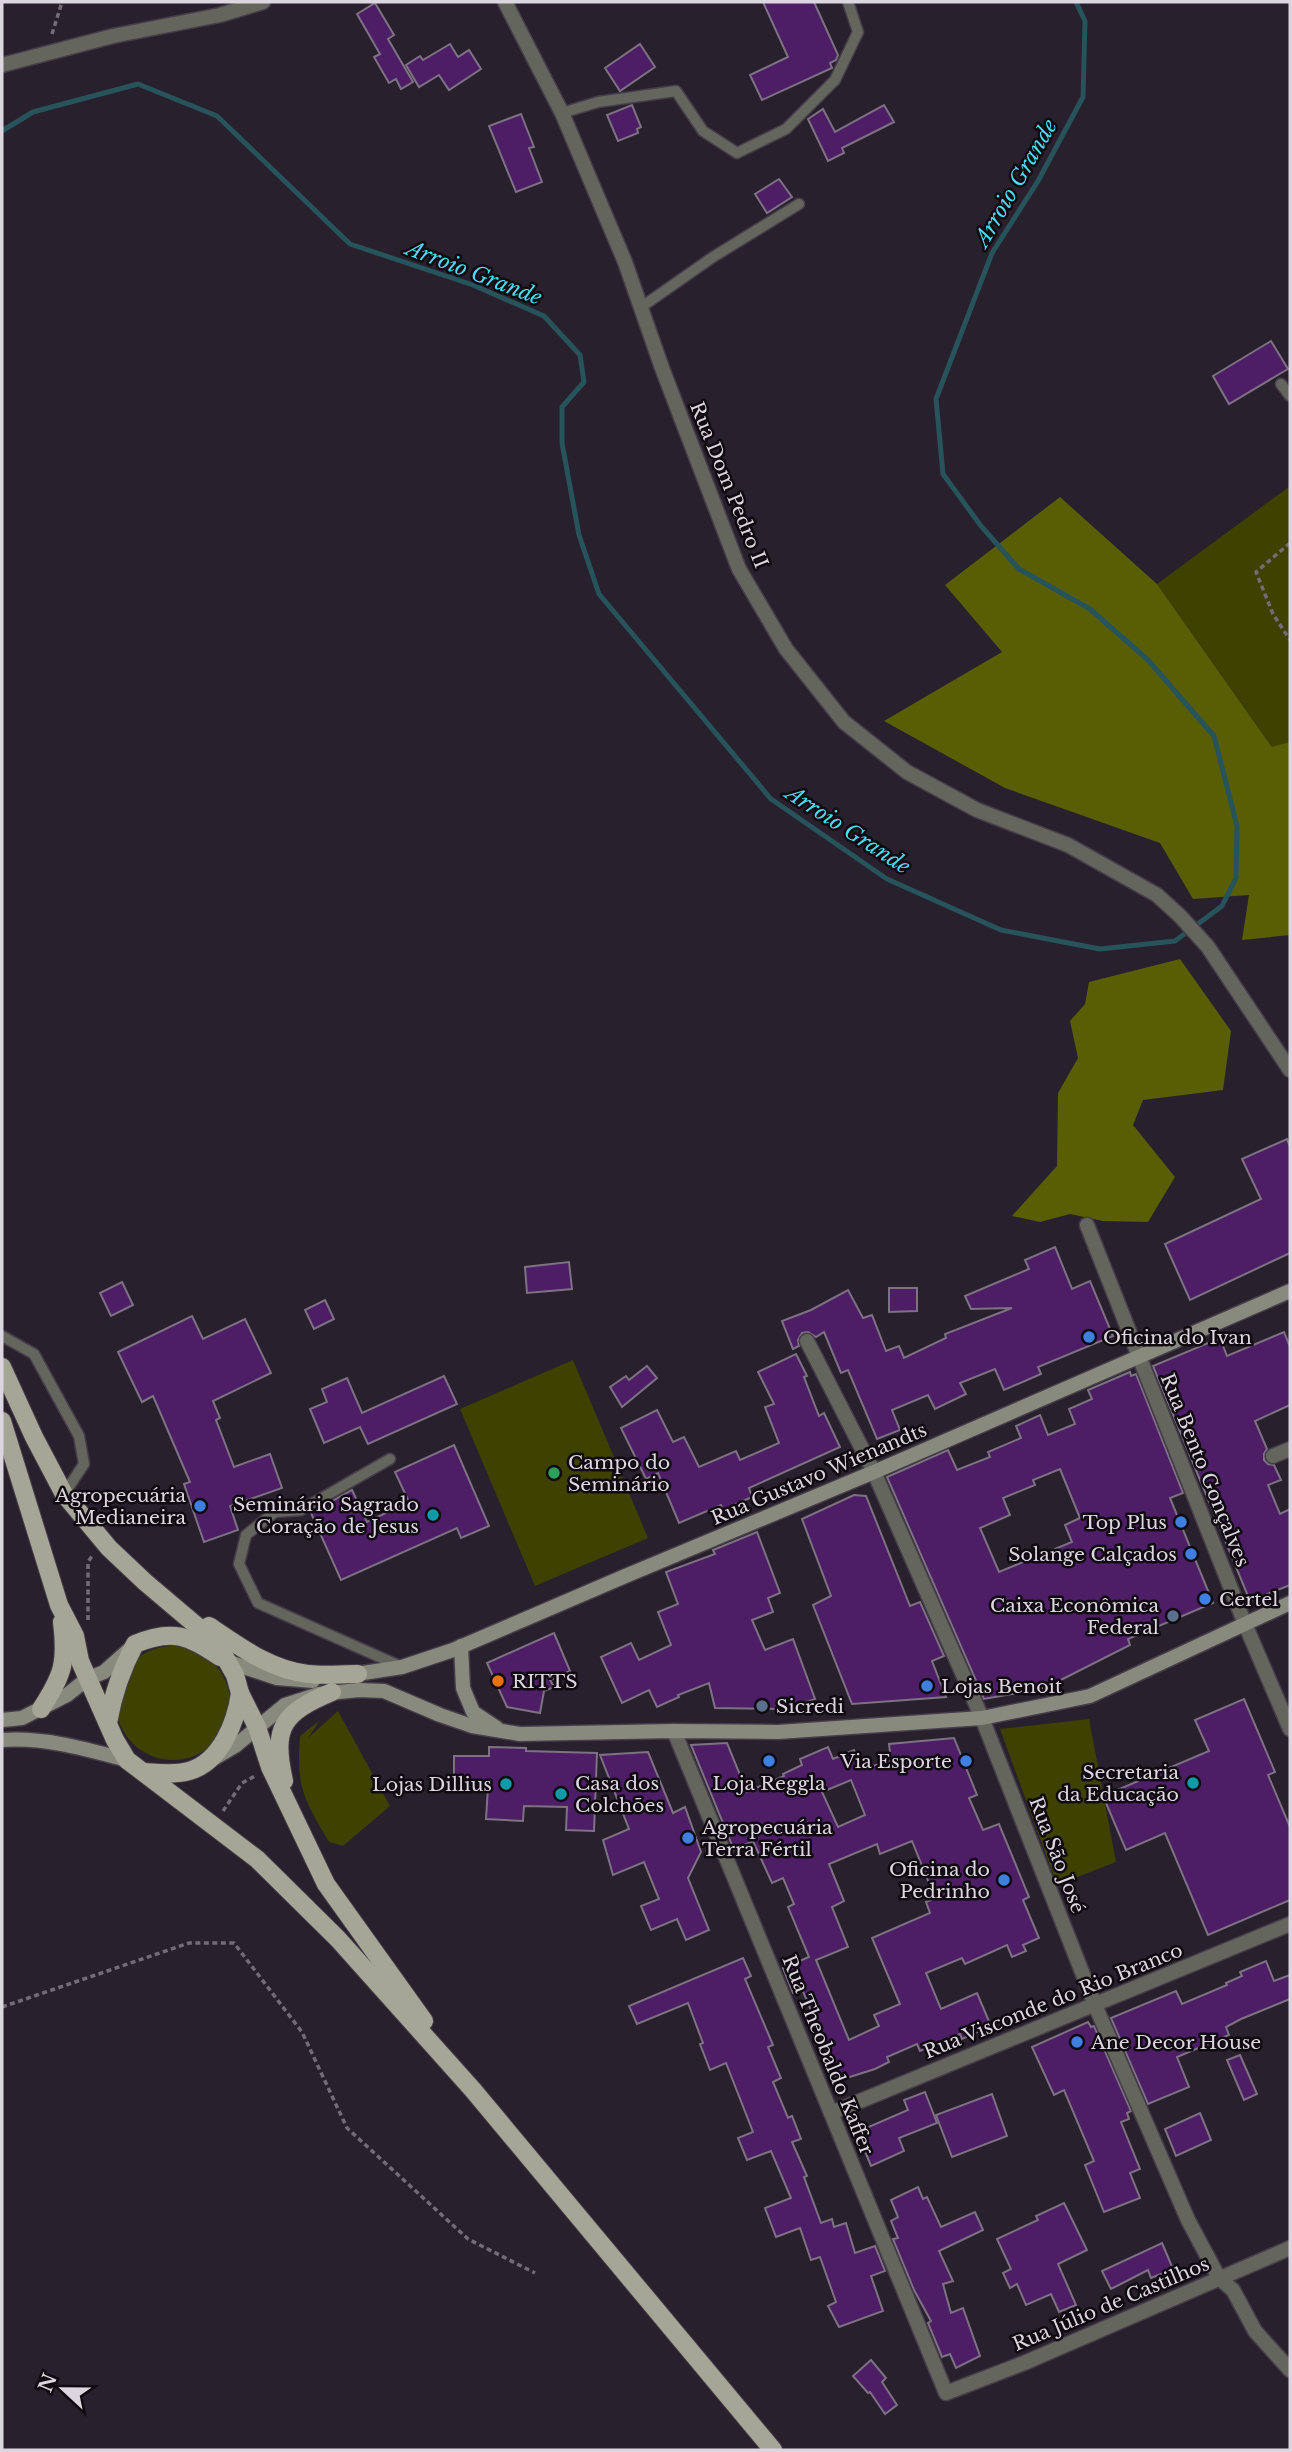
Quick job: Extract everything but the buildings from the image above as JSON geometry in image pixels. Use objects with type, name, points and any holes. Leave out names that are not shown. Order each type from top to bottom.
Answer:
[{"type":"main road","name":"Rua Gustavo Wienandts","points":[[358,1682],[461,1646],[874,1472],[1290,1291]]},
{"type":"main road","points":[[2,1367],[64,1494],[109,1548],[145,1583],[217,1643],[235,1675],[240,1693],[257,1727],[270,1768],[326,1884],[472,2090]]},
{"type":"main road","points":[[2,1421],[59,1605],[65,1644],[63,1670],[41,1709]]},
{"type":"main road","points":[[145,1583],[270,1664],[308,1674],[358,1682],[472,1726],[520,1734],[778,1732],[982,1718],[1090,1696],[1290,1603]]},
{"type":"main road","points":[[59,1605],[75,1636],[87,1679],[127,1760]]},
{"type":"main road","points":[[2,1720],[22,1718],[41,1709],[87,1679],[104,1672],[135,1644],[169,1634],[191,1639],[226,1661],[288,1681],[358,1682]]},
{"type":"main road","points":[[108,1723],[112,1696],[122,1668],[135,1644]]},
{"type":"main road","points":[[461,1646],[463,1688],[473,1712],[500,1731]]},
{"type":"main road","points":[[292,1815],[280,1763],[279,1736],[287,1718],[311,1701],[358,1682]]},
{"type":"main road","points":[[145,1772],[189,1771],[235,1746],[285,1705],[332,1692]]},
{"type":"main road","points":[[205,1764],[231,1730],[240,1693]]},
{"type":"main road","points":[[2,1740],[23,1738],[70,1745],[127,1760],[211,1827],[257,1859],[338,1939],[472,2090],[774,2450]]},
{"type":"street","points":[[2,65],[113,36],[220,15],[263,2]]},
{"type":"street","name":"Rua Dom Pedro II","points":[[505,2],[562,113],[625,262],[739,569],[786,649],[844,722],[907,772],[977,810],[1068,845],[1157,895],[1209,947],[1290,1070]]},
{"type":"street","name":"Rua Bento Gonçalves","points":[[1087,1225],[1245,1624],[1290,1728]]},
{"type":"street","name":"Rua São José","points":[[807,1341],[874,1472],[982,1718],[1095,2005],[1188,2220],[1219,2278],[1233,2290],[1255,2331],[1290,2370]]},
{"type":"street","points":[[1273,1457],[1290,1449]]},
{"type":"street","name":"Rua Theobaldo Kaffer","points":[[674,1731],[946,2393]]},
{"type":"street","name":"Rua Visconde do Rio Branco","points":[[831,2113],[1290,1924]]},
{"type":"street","name":"Rua Júlio de Castilhos","points":[[946,2393],[1024,2363],[1290,2248]]},
{"type":"lane","points":[[562,113],[598,102],[676,90],[703,131],[737,153],[786,128],[835,80],[858,32],[848,2]]},
{"type":"lane","points":[[640,308],[713,257],[799,204]]},
{"type":"lane","points":[[1281,384],[1290,396]]},
{"type":"lane","points":[[2,1336],[34,1354],[79,1436],[84,1464],[64,1494]]},
{"type":"lane","points":[[390,1459],[301,1510],[275,1512],[246,1535],[239,1564],[258,1603],[402,1667]]},
{"type":"path","points":[[48,53],[62,2]]},
{"type":"path","points":[[1290,543],[1256,572],[1273,614],[1290,640]]},
{"type":"path","points":[[75,1636],[88,1627],[88,1562],[102,1539]]},
{"type":"path","points":[[211,1827],[242,1783],[270,1768]]},
{"type":"path","points":[[2,2007],[189,1942],[234,1943],[302,2032],[347,2128],[468,2239],[535,2273]]},
{"type":"shaded area","points":[[1290,486],[1290,742],[1273,748],[1157,584]]},
{"type":"shaded area","points":[[1060,497],[1157,584],[1272,747],[1290,742],[1290,935],[1242,940],[1249,895],[1193,899],[1160,843],[1005,788],[884,721],[1002,652],[945,585]]},
{"type":"shaded area","points":[[1180,959],[1231,1031],[1223,1090],[1143,1100],[1133,1125],[1175,1177],[1148,1222],[1103,1221],[1070,1214],[1040,1222],[1012,1216],[1057,1166],[1058,1093],[1078,1058],[1070,1021],[1085,1004],[1089,982]]},
{"type":"shaded area","name":"Campo do Seminário","points":[[573,1360],[648,1538],[535,1586],[460,1409]]},
{"type":"shaded area","points":[[173,1646],[195,1651],[213,1663],[225,1681],[230,1703],[225,1725],[213,1743],[195,1755],[173,1760],[151,1755],[133,1743],[121,1725],[116,1703],[121,1681],[133,1663],[151,1651]]},
{"type":"shaded area","points":[[338,1711],[390,1806],[343,1846],[329,1842],[320,1827],[304,1792],[299,1768],[300,1736],[320,1720],[308,1738]]},
{"type":"shaded area","points":[[1089,1719],[1116,1862],[1057,1885],[1000,1729]]},
{"type":"waterway","name":"Arroio Grande","points":[[2,131],[33,112],[138,84],[217,116],[350,244],[473,285],[544,316],[580,355],[584,382],[562,407],[562,443],[579,535],[599,594],[771,799],[887,879],[1001,930],[1100,949],[1175,941],[1222,906],[1236,878],[1237,826],[1214,736],[1148,660],[1090,609],[1019,569],[981,526],[943,474],[936,399],[992,253],[1038,181],[1083,97],[1085,21],[1076,2]]},
{"type":"place","name":"Oficina do Ivan","points":[[1089,1337]]},
{"type":"place","name":"Campo do Seminário","points":[[554,1473]]},
{"type":"place","name":"Agropecuária Medianeira","points":[[200,1506]]},
{"type":"place","name":"Seminário Sagrado Coração de Jesus","points":[[433,1515]]},
{"type":"place","name":"Top Plus","points":[[1181,1522]]},
{"type":"place","name":"Solange Calçados","points":[[1191,1554]]},
{"type":"place","name":"Certel","points":[[1205,1599]]},
{"type":"place","name":"Caixa Econômica Federal","points":[[1173,1616]]},
{"type":"place","name":"RITTS","points":[[498,1681]]},
{"type":"place","name":"Lojas Benoit","points":[[927,1686]]},
{"type":"place","name":"Sicredi","points":[[762,1706]]},
{"type":"place","name":"Loja Reggla","points":[[769,1761]]},
{"type":"place","name":"Via Esporte","points":[[966,1761]]},
{"type":"place","name":"Secretaria da Educação","points":[[1193,1783]]},
{"type":"place","name":"Lojas Dillius","points":[[506,1784]]},
{"type":"place","name":"Casa dos Colchões","points":[[561,1794]]},
{"type":"place","name":"Agropecuária Terra Fértil","points":[[688,1838]]},
{"type":"place","name":"Oficina do Pedrinho","points":[[1004,1880]]},
{"type":"place","name":"Ane Decor House","points":[[1077,2042]]}]
